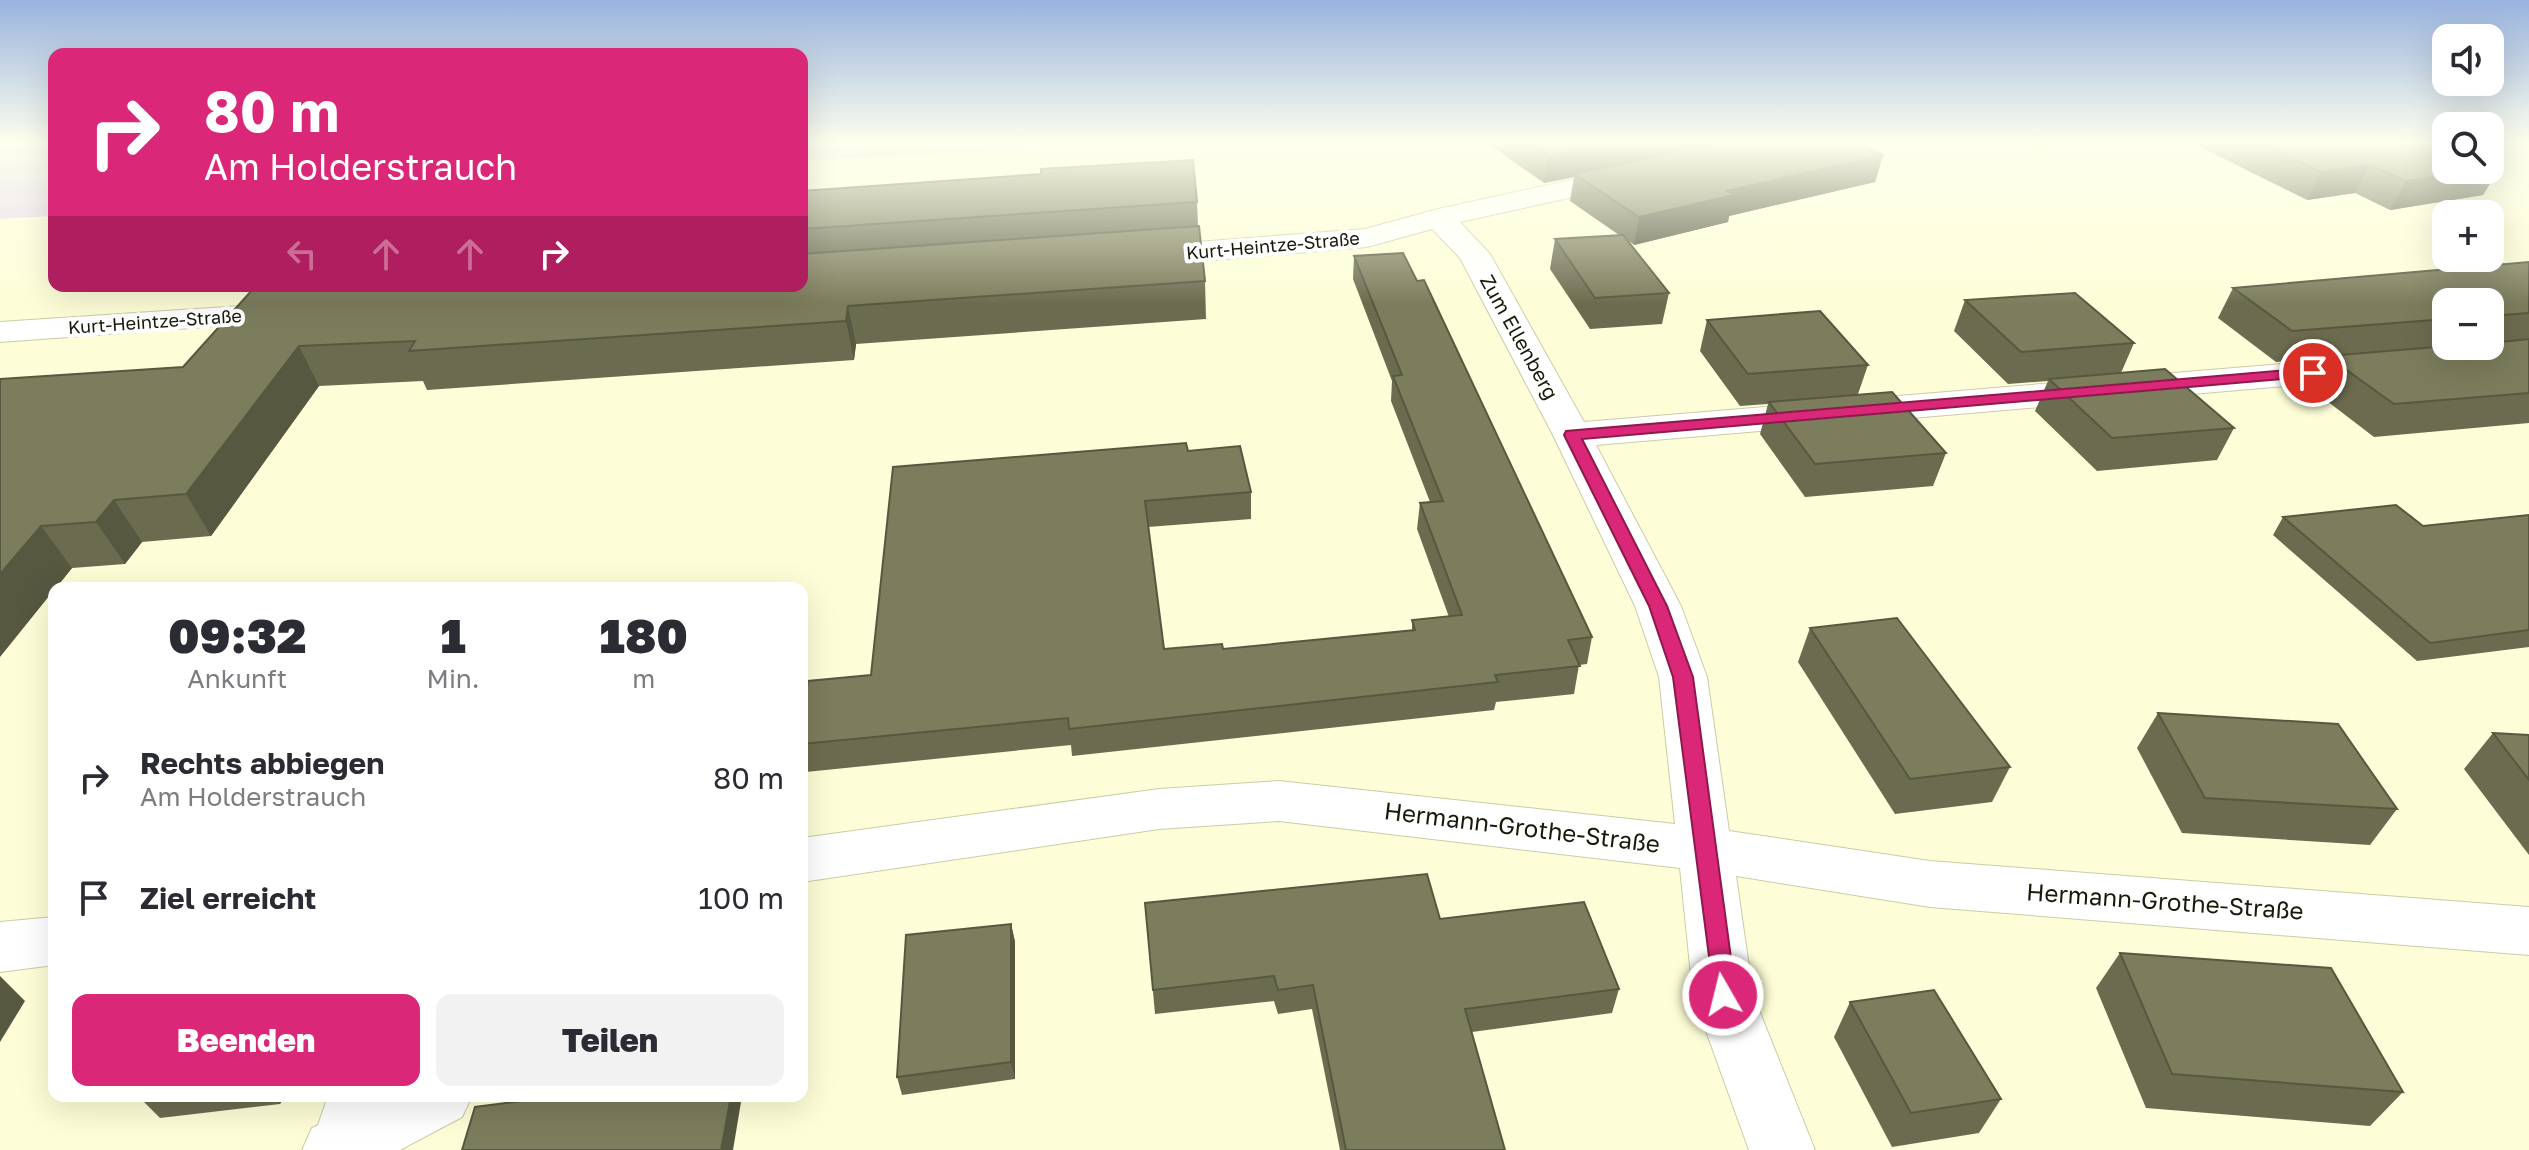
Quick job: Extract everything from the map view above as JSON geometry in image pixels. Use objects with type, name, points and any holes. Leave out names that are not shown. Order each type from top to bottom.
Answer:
[{"type":"street","name":"Kurt-Heintze-Straße","points":[[1117,258],[1367,238],[1438,218],[1535,197]]},
{"type":"street","name":"Zum Ellenberg","points":[[1438,218],[1474,254],[1572,435],[1658,606],[1683,677],[1723,995],[1782,1150]]},
{"type":"street","name":"Kurt-Heintze-Straße","points":[[0,332],[315,311]]},
{"type":"street","points":[[1572,435],[2419,364]]},
{"type":"street","name":"Hermann-Grothe-Straße","points":[[810,867],[1159,809],[1279,801],[1704,849],[1930,884],[2529,931]]},
{"type":"street","points":[[0,947],[48,942]]},
{"type":"street","points":[[346,1130],[423,1102]]},
{"type":"shaded area","points":[[0,197],[48,197],[48,216],[0,219]]},
{"type":"building","points":[[808,197],[1196,197],[1197,202],[808,229]]},
{"type":"building","points":[[1608,197],[1727,197],[1639,217]]},
{"type":"building","points":[[1199,226],[1205,281],[848,306],[846,321],[409,351],[415,341],[299,346],[186,494],[114,500],[96,522],[41,526],[0,574],[0,379],[183,367],[250,292],[808,292],[808,254]]},
{"type":"building","points":[[1623,235],[1669,293],[1595,298],[1555,239]]},
{"type":"building","points":[[1403,253],[1417,281],[1424,280],[1592,637],[1568,640],[1580,666],[1495,675],[1498,682],[1069,729],[1068,718],[808,743],[808,681],[871,675],[893,467],[1186,443],[1188,451],[1240,446],[1251,492],[1145,501],[1164,649],[1222,644],[1223,649],[1415,630],[1412,620],[1462,615],[1420,503],[1443,501],[1393,376],[1402,375],[1354,256]]},
{"type":"building","points":[[2529,262],[2529,313],[2504,315],[2504,288],[2432,288],[2432,320],[2292,331],[2233,288],[2432,271],[2504,272],[2504,264]]},
{"type":"building","points":[[2075,293],[2134,343],[2021,352],[1965,300]]},
{"type":"building","points":[[1820,311],[1868,365],[1748,374],[1707,320]]},
{"type":"building","points":[[2529,339],[2529,393],[2394,404],[2327,356],[2432,347],[2432,360],[2504,360],[2504,342]]},
{"type":"building","points":[[2165,369],[2234,428],[2112,438],[2049,379]]},
{"type":"building","points":[[1892,392],[1946,453],[1815,464],[1769,402]]},
{"type":"building","points":[[2396,505],[2423,526],[2529,515],[2529,630],[2430,643],[2283,517]]},
{"type":"building","points":[[1897,618],[2010,767],[1910,779],[1810,628]]},
{"type":"building","points":[[2158,713],[2338,724],[2397,809],[2205,798]]},
{"type":"building","points":[[2493,733],[2529,735],[2529,780]]},
{"type":"building","points":[[1427,874],[1440,919],[1584,902],[1619,989],[1465,1009],[1505,1150],[1346,1150],[1313,985],[1278,990],[1274,976],[1153,990],[1145,903]]},
{"type":"building","points":[[1011,924],[1011,1062],[897,1077],[906,935]]},
{"type":"building","points":[[2120,953],[2331,968],[2403,1092],[2172,1074]]},
{"type":"building","points":[[1934,990],[2001,1099],[1911,1113],[1850,1002]]},
{"type":"building","points":[[515,1102],[730,1102],[721,1150],[462,1150],[475,1107]]},
{"type":"route","points":[[1723,995],[1683,677],[1658,606],[1572,435],[2313,373]]}]
